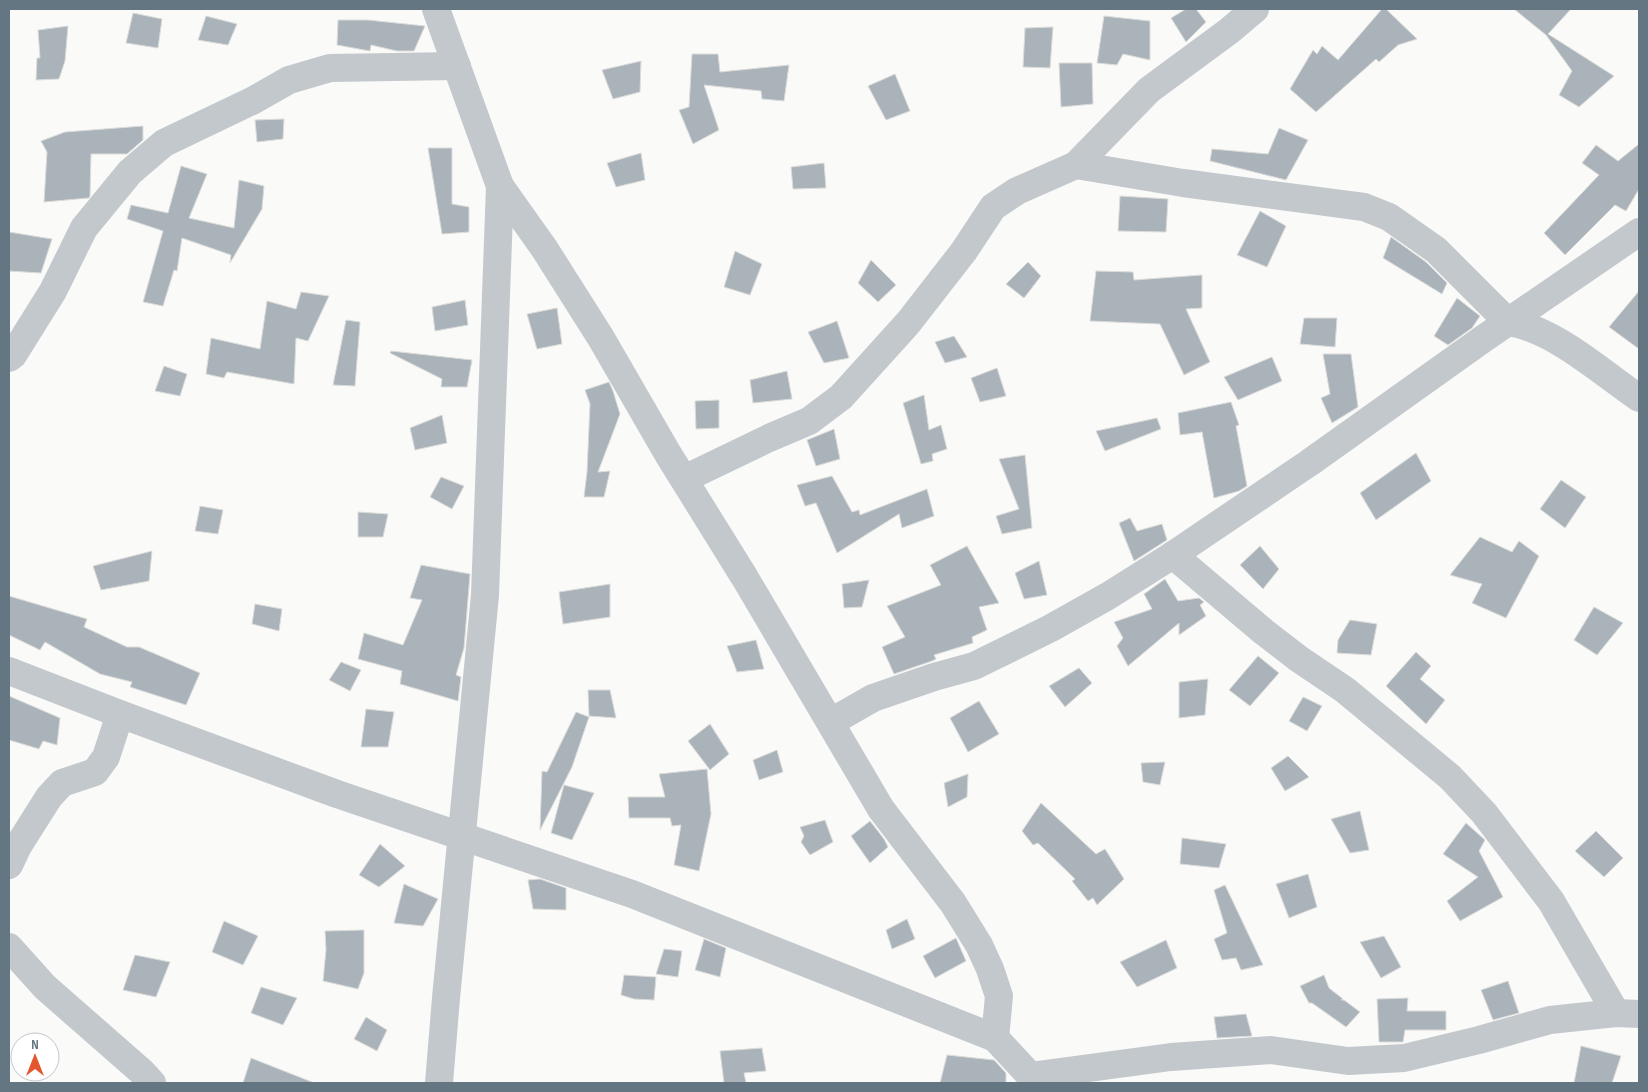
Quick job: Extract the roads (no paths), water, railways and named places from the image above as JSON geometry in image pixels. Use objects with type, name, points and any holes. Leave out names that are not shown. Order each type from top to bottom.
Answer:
[{"type":"street","points":[[436,9],[500,186],[544,248],[601,338],[881,809],[953,903],[979,945],[990,968],[998,996],[995,1038]]},
{"type":"street","points":[[684,479],[809,421],[841,397],[908,323],[964,251],[993,208],[1017,191],[1076,165],[1149,90],[1229,31],[1255,9]]},
{"type":"street","points":[[9,358],[13,355],[53,291],[84,228],[130,172],[164,143],[252,101],[289,80],[330,68],[457,66]]},
{"type":"street","points":[[1076,165],[1183,183],[1364,207],[1389,217],[1436,250],[1508,322],[1520,324],[1554,339],[1639,398]]},
{"type":"street","points":[[439,1083],[485,595],[500,186]]},
{"type":"street","points":[[831,722],[873,698],[934,677],[974,666],[1051,628],[1100,600],[1173,555],[1309,463],[1639,232]]},
{"type":"street","points":[[9,671],[337,794],[632,894],[995,1038],[1034,1079],[1171,1057],[1271,1050],[1348,1061],[1404,1058],[1550,1020],[1628,1014],[1551,901],[1484,813],[1450,777],[1344,690],[1264,632],[1173,555]]},
{"type":"street","points":[[9,865],[18,846],[49,797],[62,783],[95,772],[106,757],[120,714]]},
{"type":"street","points":[[9,947],[45,987],[142,1072],[152,1083]]}]
